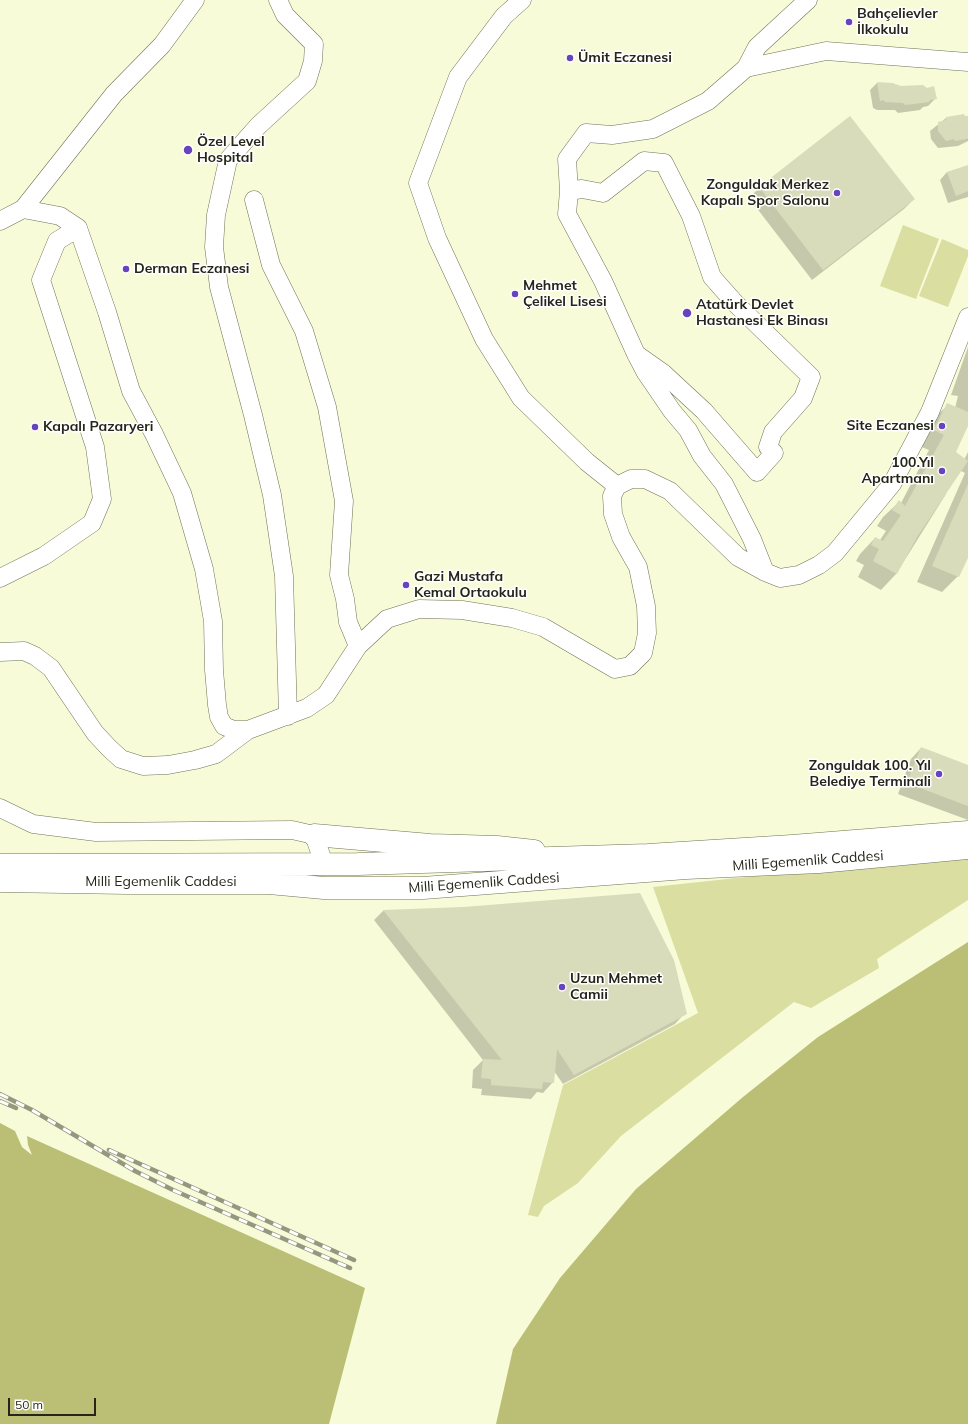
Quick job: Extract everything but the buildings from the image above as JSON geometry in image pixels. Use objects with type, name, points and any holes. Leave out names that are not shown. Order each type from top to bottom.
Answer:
[{"type":"main road","name":"Milli Egemenlik Caddesi","points":[[0,865],[350,864],[593,857],[792,846],[968,832]]},
{"type":"main road","points":[[317,836],[430,845],[497,847],[593,857]]},
{"type":"main road","points":[[317,836],[342,846],[350,864],[350,888]]},
{"type":"main road","name":"Milli Egemenlik Caddesi","points":[[0,881],[269,883],[324,888],[423,888],[686,868],[819,862],[961,850]]},
{"type":"main road","points":[[324,864],[324,888]]},
{"type":"street","points":[[0,220],[23,209],[114,94],[162,45],[195,0]]},
{"type":"street","points":[[278,0],[285,15],[314,44],[313,61],[307,80],[258,126],[228,160],[216,215],[214,247],[219,287],[253,415],[272,495],[284,576],[288,716]]},
{"type":"street","points":[[522,0],[504,16],[458,77],[418,182],[437,238],[484,339],[521,398],[587,462],[617,486]]},
{"type":"street","points":[[765,572],[752,539],[724,484],[702,456],[688,430],[672,411],[646,373],[603,281],[567,214],[569,191],[567,159],[586,132],[612,135],[653,129],[708,101],[746,68],[757,47],[808,0]]},
{"type":"street","points":[[746,68],[826,51],[968,62]]},
{"type":"street","points":[[569,191],[582,189],[603,193],[644,161],[664,163],[691,216],[712,277],[735,303],[812,377],[803,398],[773,432],[768,447],[774,453],[757,472],[699,406],[664,373],[636,354]]},
{"type":"street","points":[[254,200],[271,265],[304,331],[327,407],[344,501],[339,575],[345,599],[348,622],[358,646]]},
{"type":"street","points":[[23,209],[60,216],[78,228],[107,312],[131,391],[154,434],[182,493],[204,569],[213,621],[214,670],[219,717],[224,726],[234,730],[248,730]]},
{"type":"street","points":[[0,578],[44,556],[92,523],[102,499],[95,447],[41,280],[57,241],[78,228]]},
{"type":"street","points":[[0,652],[24,651],[35,656],[51,668],[95,733],[108,748],[121,759],[143,766],[175,764],[216,754],[248,730],[307,708],[326,695],[358,646],[387,619],[419,609],[462,610],[512,618],[543,627],[615,669],[630,666],[643,654],[647,633],[646,606],[638,567],[621,537],[613,514],[612,496],[617,486],[631,479],[645,479],[670,492],[738,557],[765,572],[780,578],[799,574],[819,565],[835,554],[892,484],[930,412],[968,317]]},
{"type":"street","points":[[0,808],[33,824],[96,832],[292,830],[317,836],[324,864]]},
{"type":"shaded area","points":[[903,225],[939,239],[916,299],[880,286]]},
{"type":"shaded area","points":[[942,239],[968,250],[968,256],[948,307],[919,296]]},
{"type":"shaded area","points":[[968,858],[968,900],[877,959],[879,968],[811,1008],[794,1002],[621,1136],[578,1183],[544,1206],[538,1217],[528,1215],[563,1085],[698,1013],[653,887],[792,872]]},
{"type":"shaded area","points":[[968,942],[968,1424],[496,1424],[513,1349],[560,1278],[636,1189],[743,1097],[818,1037]]},
{"type":"shaded area","points":[[0,1123],[15,1131],[22,1147],[32,1155],[28,1145],[27,1136],[365,1288],[329,1424],[0,1424]]},
{"type":"railway","points":[[0,1094],[32,1110],[135,1171],[173,1190],[350,1268]]},
{"type":"railway","points":[[0,1101],[16,1108]]},
{"type":"railway","points":[[109,1150],[354,1260]]},
{"type":"place","name":"Bahçelievler İlkokulu","points":[[849,22]]},
{"type":"place","name":"Ümit Eczanesi","points":[[570,58]]},
{"type":"place","name":"Özel Level Hospital","points":[[188,150]]},
{"type":"place","name":"Zonguldak Merkez Kapalı Spor Salonu","points":[[837,193]]},
{"type":"place","name":"Derman Eczanesi","points":[[126,269]]},
{"type":"place","name":"Mehmet Çelikel Lisesi","points":[[515,294]]},
{"type":"place","name":"Atatürk Devlet Hastanesi Ek Binası","points":[[687,313]]},
{"type":"place","name":"Site Eczanesi","points":[[942,426]]},
{"type":"place","name":"Kapalı Pazaryeri","points":[[35,427]]},
{"type":"place","name":"100.Yıl Apartmanı","points":[[942,471]]},
{"type":"place","name":"Gazi Mustafa Kemal Ortaokulu","points":[[406,585]]},
{"type":"place","name":"Zonguldak 100. Yıl Belediye Terminali","points":[[939,774]]},
{"type":"place","name":"Uzun Mehmet Camii","points":[[562,987]]}]
